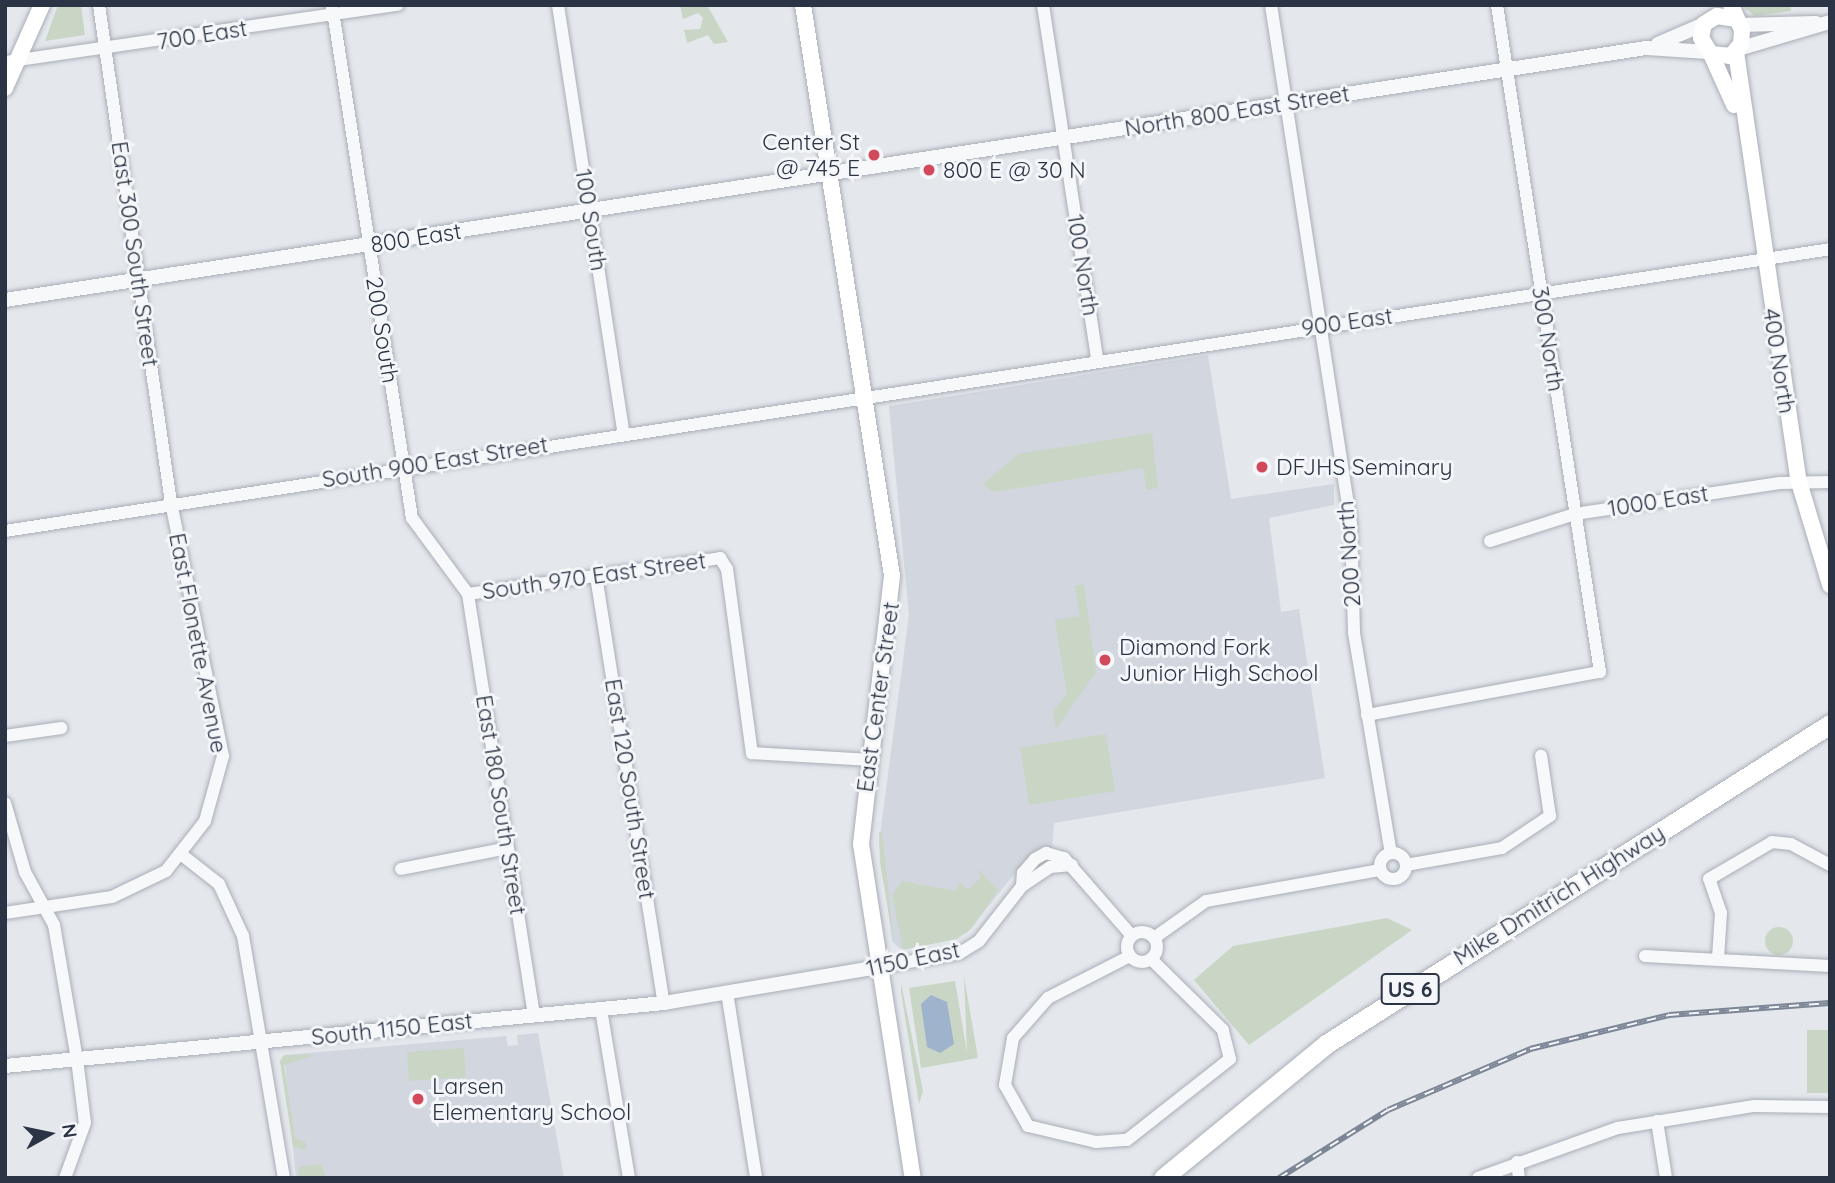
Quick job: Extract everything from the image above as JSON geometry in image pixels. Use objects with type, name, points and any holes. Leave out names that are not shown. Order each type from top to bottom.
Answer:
[{"type":"highway","name":"Mike Dmitrich Highway","points":[[1163,1178],[1326,1044],[1830,724]]},
{"type":"main road","points":[[5,88],[12,61],[42,5]]},
{"type":"main road","name":"East Center Street","points":[[803,5],[827,174],[892,576],[861,844],[913,1178]]},
{"type":"main road","points":[[1710,16],[1735,16],[1744,134],[1709,53],[1710,16]]},
{"type":"main road","points":[[1709,53],[1737,51]]},
{"type":"main road","name":"400 North","points":[[1744,134],[1799,482],[1830,585]]},
{"type":"street","name":"East 300 South Street","points":[[99,5],[171,503]]},
{"type":"street","name":"700 East","points":[[12,61],[106,49],[332,10],[398,5]]},
{"type":"street","name":"100 South","points":[[558,5],[624,434]]},
{"type":"street","name":"100 North","points":[[1043,5],[1097,359]]},
{"type":"street","name":"200 North","points":[[1271,5],[1322,325],[1350,524],[1354,632],[1391,853]]},
{"type":"street","name":"300 North","points":[[1367,715],[1600,672],[1497,5]]},
{"type":"street","name":"200 South","points":[[332,10],[415,526],[468,594]]},
{"type":"street","points":[[1647,48],[1710,16]]},
{"type":"street","points":[[1735,16],[1825,23]]},
{"type":"street","points":[[1737,51],[1825,23]]},
{"type":"street","name":"North 800 East Street","points":[[827,174],[1647,48]]},
{"type":"street","points":[[1647,48],[1709,53]]},
{"type":"street","name":"800 East","points":[[5,300],[827,174]]},
{"type":"street","name":"900 East","points":[[865,396],[1830,249]]},
{"type":"street","name":"South 900 East Street","points":[[5,531],[865,396]]},
{"type":"street","name":"1000 East","points":[[1490,541],[1505,531],[1575,514],[1799,482],[1830,482]]},
{"type":"street","name":"East Flonette Avenue","points":[[171,503],[223,756],[205,821],[182,855]]},
{"type":"street","name":"South 970 East Street","points":[[468,594],[720,558],[754,756],[870,760]]},
{"type":"street","name":"East 120 South Street","points":[[596,576],[664,1003]]},
{"type":"street","name":"East 180 South Street","points":[[468,594],[534,1015]]},
{"type":"street","points":[[5,736],[61,728]]},
{"type":"street","points":[[1380,870],[1393,880],[1406,864],[1502,848],[1550,816],[1541,756]]},
{"type":"street","points":[[5,803],[25,872],[46,906],[77,1059],[85,1123],[65,1178]]},
{"type":"street","points":[[1717,958],[1721,913],[1709,879],[1773,842],[1830,865]]},
{"type":"street","points":[[401,869],[508,848]]},
{"type":"street","points":[[1130,956],[1132,936],[1154,938],[1206,901],[1380,870],[1391,853],[1406,864]]},
{"type":"street","points":[[5,913],[121,895],[182,855],[213,877],[236,918],[263,1042],[284,1178]]},
{"type":"street","name":"1150 East","points":[[777,984],[880,967],[971,947],[1022,886],[1050,867],[1072,865],[1132,936]]},
{"type":"street","points":[[1151,959],[1154,938]]},
{"type":"street","points":[[1130,956],[1151,959],[1223,1030],[1231,1048],[1230,1059],[1127,1140],[1096,1142],[1045,1133],[1018,1118],[1005,1085],[1013,1038],[1048,998],[1130,956]]},
{"type":"street","points":[[1645,956],[1830,966]]},
{"type":"street","name":"South 1150 East","points":[[5,1066],[664,1003],[777,984]]},
{"type":"street","points":[[727,992],[756,1178]]},
{"type":"street","points":[[601,1009],[629,1178]]},
{"type":"street","points":[[1478,1178],[1517,1162],[1657,1121],[1754,1107],[1830,1107]]},
{"type":"street","points":[[1657,1121],[1666,1178]]},
{"type":"street","points":[[1517,1162],[1519,1178]]},
{"type":"shaded area","name":"Diamond Fork Junior High School","points":[[1208,355],[1231,499],[1334,484],[1334,505],[1269,518],[1281,612],[1299,609],[1325,778],[1054,823],[1052,849],[1023,863],[967,933],[900,949],[892,941],[879,843],[909,615],[889,406]]},
{"type":"shaded area","name":"Larsen Elementary School","points":[[538,1033],[564,1178],[296,1178],[284,1055],[506,1036],[508,1046],[518,1045],[517,1035]]},
{"type":"green space","points":[[58,5],[81,5],[85,35],[45,41]]},
{"type":"green space","points":[[680,5],[707,5],[728,42],[714,44],[708,35],[687,43],[684,30],[700,29],[703,18],[698,13],[683,19]]},
{"type":"green space","points":[[1741,5],[1790,5],[1791,11],[1755,16]]},
{"type":"green space","points":[[1152,433],[1158,488],[1147,490],[1143,468],[993,492],[983,484],[1018,454]]},
{"type":"green space","points":[[1084,584],[1096,672],[1056,729],[1053,711],[1067,694],[1055,620],[1080,616],[1075,586]]},
{"type":"green space","points":[[1106,734],[1115,791],[1029,805],[1020,748]]},
{"type":"green space","points":[[879,832],[882,832],[894,943],[880,863]]},
{"type":"green space","points":[[977,868],[998,890],[972,928],[957,939],[903,950],[892,895],[902,881],[955,891],[960,883],[968,890],[981,877]]},
{"type":"green space","points":[[1387,918],[1412,930],[1249,1045],[1194,980],[1233,946]]},
{"type":"green space","points":[[1779,927],[1789,931],[1793,941],[1789,951],[1779,955],[1769,951],[1765,941],[1769,931]]},
{"type":"green space","points":[[964,976],[978,1058],[921,1068],[909,988],[955,981],[967,1052]]},
{"type":"green space","points":[[901,983],[923,1091],[919,1104],[901,992]]},
{"type":"green space","points":[[1807,1030],[1830,1030],[1830,1093],[1807,1093]]},
{"type":"green space","points":[[464,1048],[466,1077],[409,1081],[407,1052]]},
{"type":"green space","points":[[284,1055],[315,1055],[284,1065],[295,1138],[306,1142],[306,1150],[293,1147],[280,1061]]},
{"type":"green space","points":[[322,1164],[326,1178],[298,1178],[299,1167]]},
{"type":"water","points":[[931,995],[947,1002],[954,1044],[940,1053],[927,1047],[921,1004]]},
{"type":"railway","points":[[1279,1178],[1388,1110],[1530,1049],[1669,1015],[1830,1003]]},
{"type":"place","name":"Center St @ 745 E","points":[[874,155]]},
{"type":"place","name":"800 E @ 30 N","points":[[929,170]]},
{"type":"place","name":"DFJHS Seminary","points":[[1262,467]]},
{"type":"place","name":"Diamond Fork Junior High School","points":[[1105,660]]},
{"type":"place","name":"Larsen Elementary School","points":[[418,1099]]}]
